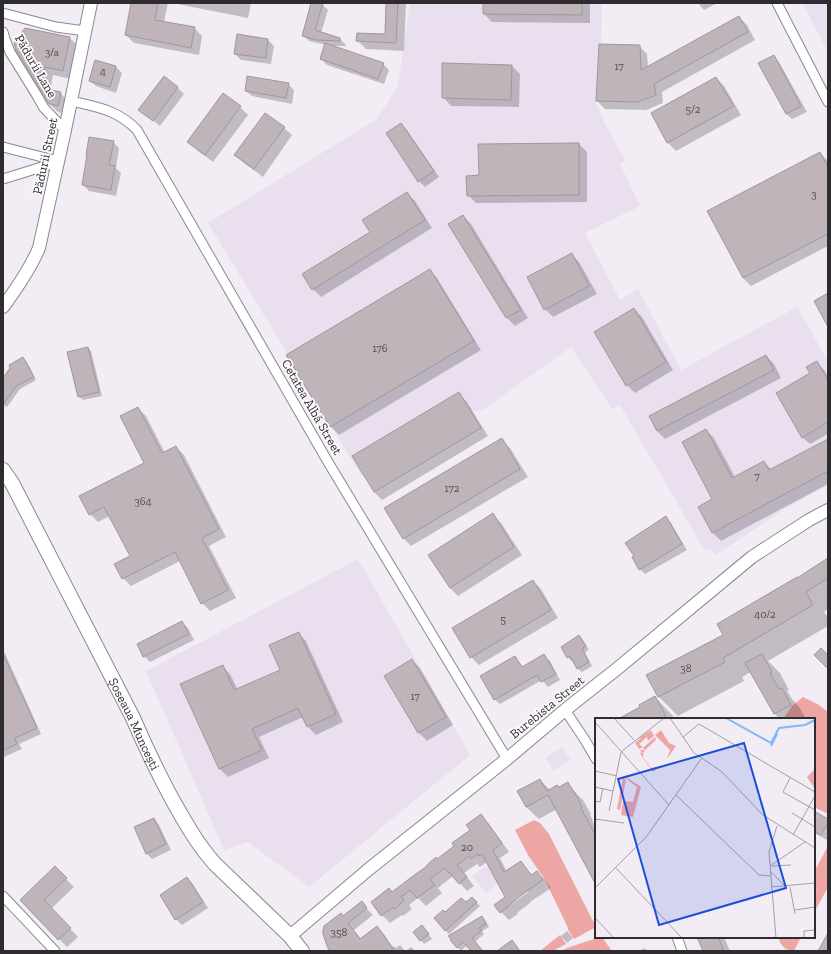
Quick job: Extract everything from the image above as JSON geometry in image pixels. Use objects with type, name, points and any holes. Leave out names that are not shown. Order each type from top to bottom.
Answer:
[{"type":"main road","name":"Pădurii Street","points":[[3,306],[28,271],[39,248],[91,3]]},
{"type":"main road","name":"Șoseaua Muncești","points":[[3,470],[15,490],[129,711],[165,786],[187,826],[204,852],[215,864],[290,936],[302,951]]},
{"type":"main road","name":"Burebista Street","points":[[290,936],[369,869],[618,668],[752,557],[809,520],[828,510]]},
{"type":"street","points":[[777,3],[828,102]]},
{"type":"street","points":[[3,13],[56,27],[85,31]]},
{"type":"street","name":"Pădurii Lane","points":[[3,32],[10,52],[36,94],[50,114],[65,130]]},
{"type":"street","name":"Cetatea Albă Street","points":[[71,101],[93,106],[119,115],[137,130],[328,462],[507,758]]},
{"type":"street","points":[[3,147],[58,162]]},
{"type":"street","points":[[3,179],[58,162]]},
{"type":"street","points":[[565,710],[595,757]]},
{"type":"street","points":[[3,896],[55,951]]},
{"type":"street","points":[[677,938],[682,951]]},
{"type":"shaded area","points":[[410,3],[602,3],[601,44],[599,45],[596,101],[603,120],[625,160],[620,164],[640,206],[585,233],[620,300],[638,289],[681,370],[797,307],[828,361],[828,419],[826,420],[825,426],[828,432],[828,485],[785,509],[716,555],[712,549],[705,551],[620,405],[612,409],[571,347],[481,411],[470,411],[361,475],[208,223],[377,119],[398,86]]},
{"type":"shaded area","points":[[802,3],[828,3],[828,52]]},
{"type":"shaded area","points":[[358,559],[470,755],[309,887],[248,842],[224,850],[146,671]]},
{"type":"shaded area","points":[[803,697],[819,705],[828,712],[828,814],[815,808],[815,718],[784,718],[792,706]]},
{"type":"shaded area","points":[[562,747],[571,760],[554,771],[545,758]]},
{"type":"shaded area","points":[[534,820],[540,823],[549,834],[595,928],[574,939],[568,930],[545,880],[528,855],[515,830]]},
{"type":"shaded area","points":[[828,846],[828,887],[815,911],[815,870]]},
{"type":"shaded area","points":[[498,860],[506,875],[486,893],[472,876]]},
{"type":"shaded area","points":[[560,935],[566,944],[553,951],[540,951]]},
{"type":"shaded area","points":[[597,938],[603,938],[612,951],[561,951]]},
{"type":"shaded area","points":[[780,938],[800,938],[794,951],[783,947],[779,940]]},
{"type":"building","points":[[131,3],[158,3],[155,20],[195,27],[191,48],[125,35]]},
{"type":"building","points":[[311,3],[323,3],[315,30],[340,38],[340,41],[316,40],[302,36]]},
{"type":"building","points":[[386,3],[398,3],[396,43],[356,41],[357,33],[385,34]]},
{"type":"building","points":[[483,3],[582,3],[582,15],[483,14]]},
{"type":"building","points":[[739,16],[748,32],[654,84],[656,95],[638,102],[596,101],[599,44],[640,45],[641,70]]},
{"type":"building","points":[[25,28],[70,37],[63,71],[45,67],[41,88],[61,92],[58,106],[49,104],[16,50],[14,43]]},
{"type":"building","points":[[237,34],[268,39],[266,58],[234,54]]},
{"type":"building","points":[[325,43],[384,63],[378,79],[320,59]]},
{"type":"building","points":[[774,55],[801,106],[786,114],[758,63]]},
{"type":"building","points":[[95,60],[116,66],[110,87],[89,81]]},
{"type":"building","points":[[442,63],[512,65],[511,100],[442,98]]},
{"type":"building","points":[[164,76],[178,87],[153,121],[138,110]]},
{"type":"building","points":[[247,76],[289,83],[286,98],[245,91]]},
{"type":"building","points":[[716,77],[734,106],[667,143],[651,113]]},
{"type":"building","points":[[223,93],[241,106],[205,155],[187,142]]},
{"type":"building","points":[[265,113],[285,127],[254,169],[234,155]]},
{"type":"building","points":[[401,123],[434,171],[418,182],[386,133]]},
{"type":"building","points":[[89,137],[114,141],[109,165],[115,166],[111,190],[82,185]]},
{"type":"building","points":[[579,143],[579,195],[467,196],[466,176],[479,175],[478,144]]},
{"type":"building","points":[[820,152],[828,167],[828,234],[743,278],[707,211]]},
{"type":"building","points":[[407,192],[425,220],[312,290],[302,274],[370,232],[362,220]]},
{"type":"building","points":[[463,215],[521,310],[506,318],[448,224]]},
{"type":"building","points":[[572,253],[589,286],[544,310],[527,277]]},
{"type":"building","points":[[430,269],[474,341],[330,427],[286,355]]},
{"type":"building","points":[[828,293],[828,327],[814,301]]},
{"type":"building","points":[[634,308],[666,362],[626,386],[594,332]]},
{"type":"building","points":[[88,347],[99,392],[78,397],[67,352]]},
{"type":"building","points":[[766,355],[774,370],[657,431],[649,416]]},
{"type":"building","points":[[23,357],[34,377],[16,386],[3,405],[3,378],[10,368],[9,365]]},
{"type":"building","points":[[817,361],[828,380],[828,422],[802,438],[776,393],[810,373],[806,367]]},
{"type":"building","points":[[459,392],[481,428],[374,492],[352,456]]},
{"type":"building","points":[[138,407],[162,453],[176,446],[219,529],[202,538],[228,590],[201,604],[175,552],[122,579],[114,564],[130,556],[104,507],[89,515],[79,496],[144,463],[120,416]]},
{"type":"building","points":[[706,429],[732,478],[764,461],[769,470],[828,439],[828,471],[712,533],[698,507],[712,499],[682,442]]},
{"type":"building","points":[[502,438],[520,469],[403,539],[384,508]]},
{"type":"building","points":[[493,513],[514,547],[450,588],[428,555]]},
{"type":"building","points":[[666,516],[682,544],[639,570],[632,557],[634,556],[625,543]]},
{"type":"building","points":[[828,558],[828,578],[806,592],[813,605],[723,658],[725,662],[658,697],[646,675],[723,635],[717,624],[797,578]]},
{"type":"building","points":[[533,580],[551,610],[470,658],[452,628]]},
{"type":"building","points":[[182,621],[189,634],[143,657],[137,644]]},
{"type":"building","points":[[299,632],[336,714],[307,727],[298,708],[252,729],[262,750],[219,769],[180,684],[223,665],[234,690],[280,670],[269,645]]},
{"type":"building","points":[[579,635],[586,646],[582,649],[589,662],[577,669],[570,656],[567,658],[561,647]]},
{"type":"building","points":[[821,648],[828,655],[828,669],[814,655]]},
{"type":"building","points":[[3,654],[37,728],[15,738],[17,744],[3,750]]},
{"type":"building","points":[[544,654],[556,674],[541,682],[537,675],[494,700],[480,676],[515,656],[522,667]]},
{"type":"building","points":[[762,654],[779,689],[782,688],[791,705],[774,714],[745,663]]},
{"type":"building","points":[[412,659],[446,717],[418,733],[384,676]]},
{"type":"building","points":[[655,696],[666,716],[662,718],[620,718],[640,707],[639,705]]},
{"type":"building","points":[[540,779],[547,791],[557,785],[559,787],[568,782],[580,802],[581,808],[595,834],[595,883],[548,795],[526,807],[517,791]]},
{"type":"building","points":[[815,812],[828,819],[828,823],[821,835],[815,832]]},
{"type":"building","points":[[481,814],[502,843],[493,850],[504,872],[521,861],[531,875],[537,871],[543,880],[500,913],[494,905],[505,897],[482,854],[479,856],[478,854],[471,859],[469,856],[457,865],[467,877],[459,884],[445,868],[430,879],[435,885],[417,898],[410,890],[401,897],[404,900],[395,909],[393,907],[381,916],[371,902],[389,888],[392,892],[427,866],[436,857],[437,859],[454,846],[452,843],[470,830],[466,825]]},
{"type":"building","points":[[154,818],[166,844],[146,854],[134,827]]},
{"type":"building","points":[[55,866],[67,878],[44,900],[71,928],[58,940],[20,900]]},
{"type":"building","points":[[187,877],[203,902],[175,920],[160,895]]},
{"type":"building","points":[[472,897],[477,902],[445,931],[434,918],[443,910],[445,912],[461,898],[466,902]]},
{"type":"building","points":[[362,901],[367,908],[348,923],[360,939],[377,926],[395,951],[329,951],[323,934],[324,926],[341,913],[343,916]]},
{"type":"building","points":[[482,916],[486,924],[479,928],[482,930],[472,938],[483,951],[471,951],[463,942],[457,948],[448,936]]},
{"type":"building","points":[[422,925],[429,934],[420,941],[413,932]]},
{"type":"building","points":[[828,933],[828,951],[818,951]]},
{"type":"building","points":[[697,938],[718,938],[724,951],[703,951]]},
{"type":"building","points":[[512,940],[520,951],[497,951]]}]
